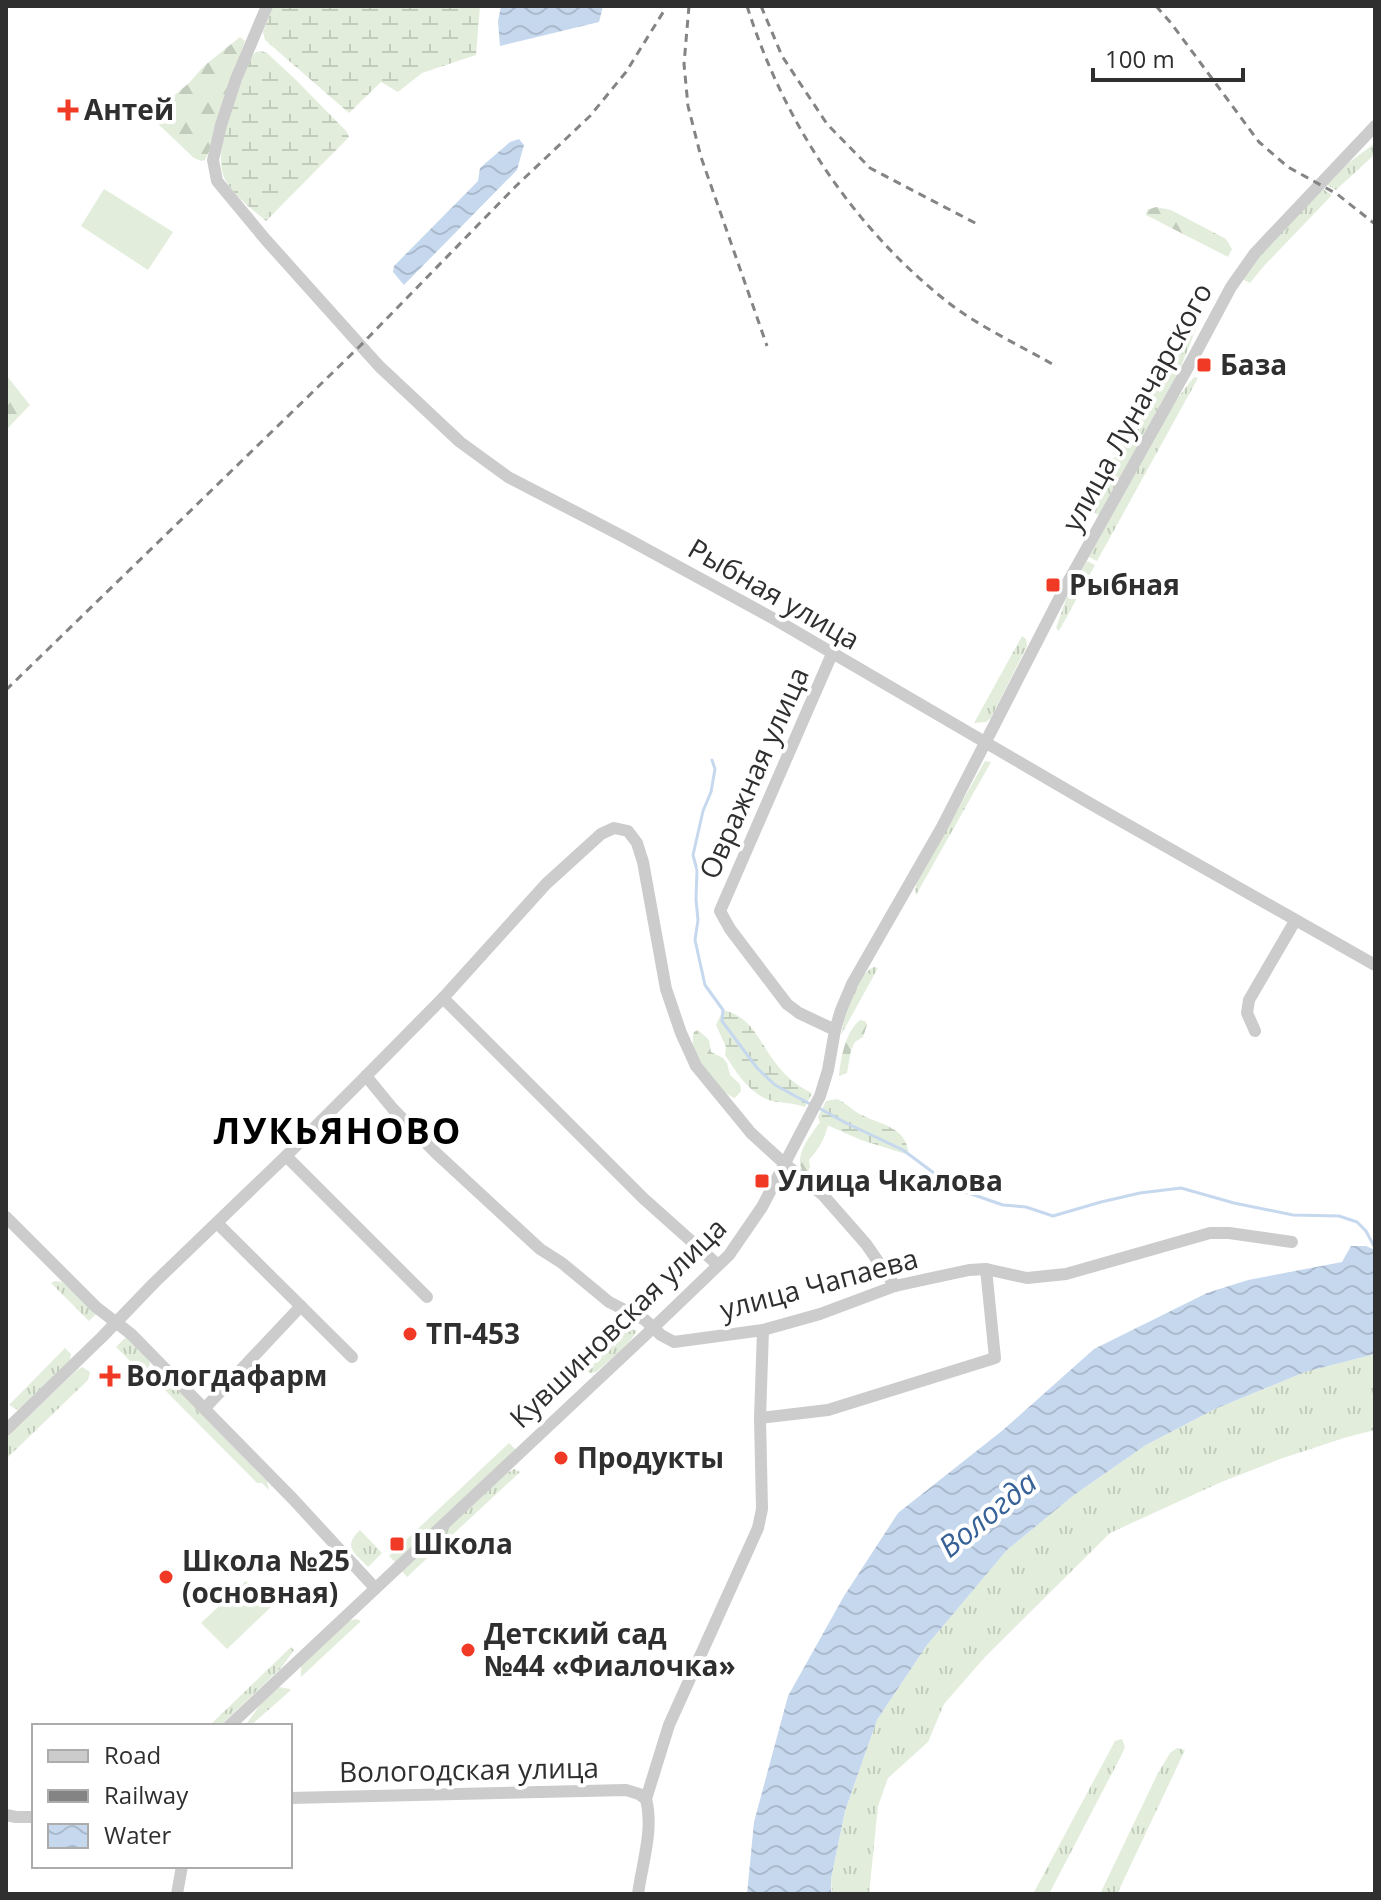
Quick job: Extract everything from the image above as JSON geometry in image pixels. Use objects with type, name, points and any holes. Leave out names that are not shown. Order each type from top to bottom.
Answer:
[{"type":"street","name":"Рыбная улица","points":[[267,6],[236,79],[221,125],[213,160],[217,181],[360,346],[460,442],[520,483],[776,620],[1375,965]]},
{"type":"street","name":"улица Луначарского","points":[[986,742],[1063,591],[1231,287],[1255,253],[1375,126]]},
{"type":"street","name":"Овражная улица","points":[[832,654],[720,911],[730,929],[787,1004],[835,1030]]},
{"type":"street","name":"Кувшиновская улица","points":[[231,1724],[653,1328],[737,1244],[785,1164],[820,1096],[841,1010],[856,977],[942,827],[986,742]]},
{"type":"street","points":[[6,1430],[366,1076],[443,998],[546,884],[601,834],[614,828],[628,831],[637,843],[666,989],[696,1066],[751,1133],[823,1195],[866,1244],[895,1286]]},
{"type":"street","points":[[1255,1031],[1247,1013],[1249,1000],[1295,921]]},
{"type":"street","points":[[443,998],[643,1198],[718,1265]]},
{"type":"street","name":"улица Чапаева","points":[[366,1076],[436,1153],[540,1249],[609,1302],[645,1320],[668,1340],[681,1342],[763,1330],[820,1314],[895,1286],[969,1270],[986,1269],[1027,1278],[1066,1274],[1210,1233],[1292,1242]]},
{"type":"street","points":[[286,1156],[427,1297]]},
{"type":"street","points":[[6,1217],[96,1307],[131,1334],[205,1408],[375,1588]]},
{"type":"street","points":[[217,1223],[352,1357]]},
{"type":"street","points":[[760,1418],[828,1410],[995,1358],[986,1269]]},
{"type":"street","points":[[205,1408],[301,1306]]},
{"type":"street","points":[[638,1894],[648,1830],[646,1799],[669,1725],[758,1528],[762,1509],[760,1418],[763,1330]]},
{"type":"street","name":"Вологодская улица","points":[[292,1798],[626,1790],[646,1799]]},
{"type":"street","points":[[6,1815],[32,1817]]},
{"type":"street","points":[[177,1894],[182,1868]]},
{"type":"green space","points":[[273,6],[480,6],[476,55],[422,73],[398,92],[381,82],[349,113],[265,40],[263,32]]},
{"type":"green space","points":[[240,37],[245,41],[228,86],[211,147],[205,160],[201,161],[155,121],[154,116],[204,66]]},
{"type":"green space","points":[[261,51],[296,80],[349,137],[266,221],[230,187],[222,169],[221,154],[228,119],[240,84],[252,56]]},
{"type":"green space","points":[[1375,143],[1375,154],[1336,190],[1327,185],[1347,164]]},
{"type":"green space","points":[[104,189],[173,232],[148,270],[81,226]]},
{"type":"green space","points":[[1323,189],[1332,195],[1250,283],[1242,279],[1259,256]]},
{"type":"green space","points":[[1156,207],[1171,210],[1226,239],[1232,249],[1228,257],[1146,215],[1147,210]]},
{"type":"green space","points":[[1191,326],[1196,329],[1180,369],[1099,515],[1085,508],[1140,418]]},
{"type":"green space","points":[[6,375],[30,405],[6,430]]},
{"type":"green space","points":[[1194,377],[1198,378],[1097,561],[1089,557],[1173,404]]},
{"type":"green space","points":[[1087,561],[1095,565],[1059,631],[1056,628],[1066,599]]},
{"type":"green space","points":[[1022,636],[1027,646],[991,718],[986,722],[974,723]]},
{"type":"green space","points":[[985,761],[991,762],[916,895],[917,881]]},
{"type":"green space","points":[[874,967],[878,968],[841,1035],[856,987]]},
{"type":"green space","points":[[723,1010],[741,1018],[782,1071],[812,1093],[805,1107],[764,1098],[745,1082],[725,1055],[726,1047],[716,1025]]},
{"type":"green space","points":[[860,1020],[867,1025],[863,1037],[855,1042],[851,1050],[847,1073],[839,1076],[847,1038]]},
{"type":"green space","points":[[698,1030],[709,1040],[711,1052],[723,1058],[730,1075],[740,1084],[741,1091],[735,1098],[712,1080],[699,1060],[693,1040],[694,1032]]},
{"type":"green space","points":[[837,1099],[898,1132],[907,1145],[909,1155],[861,1140],[820,1122],[818,1117],[826,1101]]},
{"type":"green space","points":[[820,1122],[828,1125],[827,1130],[809,1160],[808,1172],[804,1173],[801,1154]]},
{"type":"green space","points":[[62,1282],[96,1314],[89,1321],[51,1283]]},
{"type":"green space","points":[[629,1328],[637,1331],[624,1347],[596,1372],[586,1371]]},
{"type":"green space","points":[[126,1337],[149,1361],[146,1372],[137,1368],[116,1347]]},
{"type":"green space","points":[[65,1348],[71,1354],[70,1362],[18,1410],[9,1405]]},
{"type":"green space","points":[[1375,1354],[1375,1430],[1280,1459],[1110,1533],[985,1657],[944,1704],[928,1742],[888,1778],[878,1806],[869,1894],[832,1894],[831,1879],[845,1811],[877,1720],[927,1645],[1007,1550],[1074,1495],[1146,1445],[1215,1409],[1305,1372]]},
{"type":"green space","points":[[82,1367],[90,1372],[88,1380],[6,1459],[6,1438]]},
{"type":"green space","points":[[157,1374],[165,1377],[267,1481],[269,1490],[262,1483],[257,1483],[152,1377]]},
{"type":"green space","points":[[509,1443],[516,1450],[396,1563],[389,1556]]},
{"type":"green space","points":[[514,1469],[520,1472],[407,1577],[402,1571]]},
{"type":"green space","points":[[360,1530],[382,1553],[368,1567],[352,1550],[352,1541]]},
{"type":"green space","points":[[246,1581],[271,1607],[227,1649],[201,1623]]},
{"type":"green space","points":[[348,1621],[361,1621],[301,1677],[301,1666]]},
{"type":"green space","points":[[291,1647],[294,1650],[281,1668],[222,1724],[211,1724]]},
{"type":"green space","points":[[279,1687],[290,1689],[252,1724],[246,1724],[262,1702]]},
{"type":"green space","points":[[1122,1739],[1125,1747],[1122,1754],[1049,1894],[1033,1894],[1115,1741]]},
{"type":"green space","points":[[1177,1748],[1185,1750],[1117,1894],[1100,1894],[1157,1775],[1170,1753]]},
{"type":"water","points":[[501,6],[603,6],[599,22],[500,46],[498,21]]},
{"type":"water","points":[[519,139],[524,145],[517,170],[404,285],[393,272],[394,266],[478,181],[480,168],[510,142]]},
{"type":"water","name":"Вологда","points":[[1351,1246],[1366,1246],[1375,1250],[1375,1354],[1305,1372],[1215,1409],[1146,1445],[1074,1495],[1007,1550],[927,1645],[877,1720],[845,1811],[831,1879],[831,1894],[747,1894],[754,1822],[788,1696],[844,1596],[898,1513],[1003,1430],[1094,1349],[1207,1293],[1248,1280],[1342,1262]]},
{"type":"waterway","points":[[712,760],[715,769],[711,792],[703,811],[693,855],[697,870],[698,920],[695,940],[705,985],[723,1010],[722,1021],[757,1068],[775,1085],[810,1104]]},
{"type":"waterway","points":[[817,1107],[903,1150],[954,1188],[1003,1205],[1026,1207],[1053,1216],[1140,1193],[1181,1188],[1293,1215],[1339,1216],[1357,1222],[1375,1248]]},
{"type":"railway","points":[[6,690],[360,346],[516,186],[590,116],[626,72],[667,6]]},
{"type":"railway","points":[[689,6],[684,64],[688,106],[701,157],[767,346]]},
{"type":"railway","points":[[747,6],[762,48],[801,129],[824,168],[879,238],[911,271],[957,309],[1054,365]]},
{"type":"railway","points":[[761,6],[782,56],[827,124],[870,168],[979,225]]},
{"type":"railway","points":[[1156,6],[1259,142],[1288,167],[1337,194],[1375,224]]},
{"type":"place","name":"Антей","points":[[68,110]]},
{"type":"place","name":"База","points":[[1204,365]]},
{"type":"place","name":"Рыбная","points":[[1053,585]]},
{"type":"place","name":"Улица Чкалова","points":[[762,1181]]},
{"type":"place","name":"ТП-453","points":[[410,1334]]},
{"type":"place","name":"Вологдафарм","points":[[110,1376]]},
{"type":"place","name":"Продукты","points":[[561,1458]]},
{"type":"place","name":"Школа","points":[[397,1544]]},
{"type":"place","name":"Школа №25 (основная)","points":[[166,1577]]},
{"type":"place","name":"Детский сад №44 «Фиалочка»","points":[[468,1650]]},
{"type":"district","name":"ЛУКЬЯНОВО","points":[[338,1131]]}]
